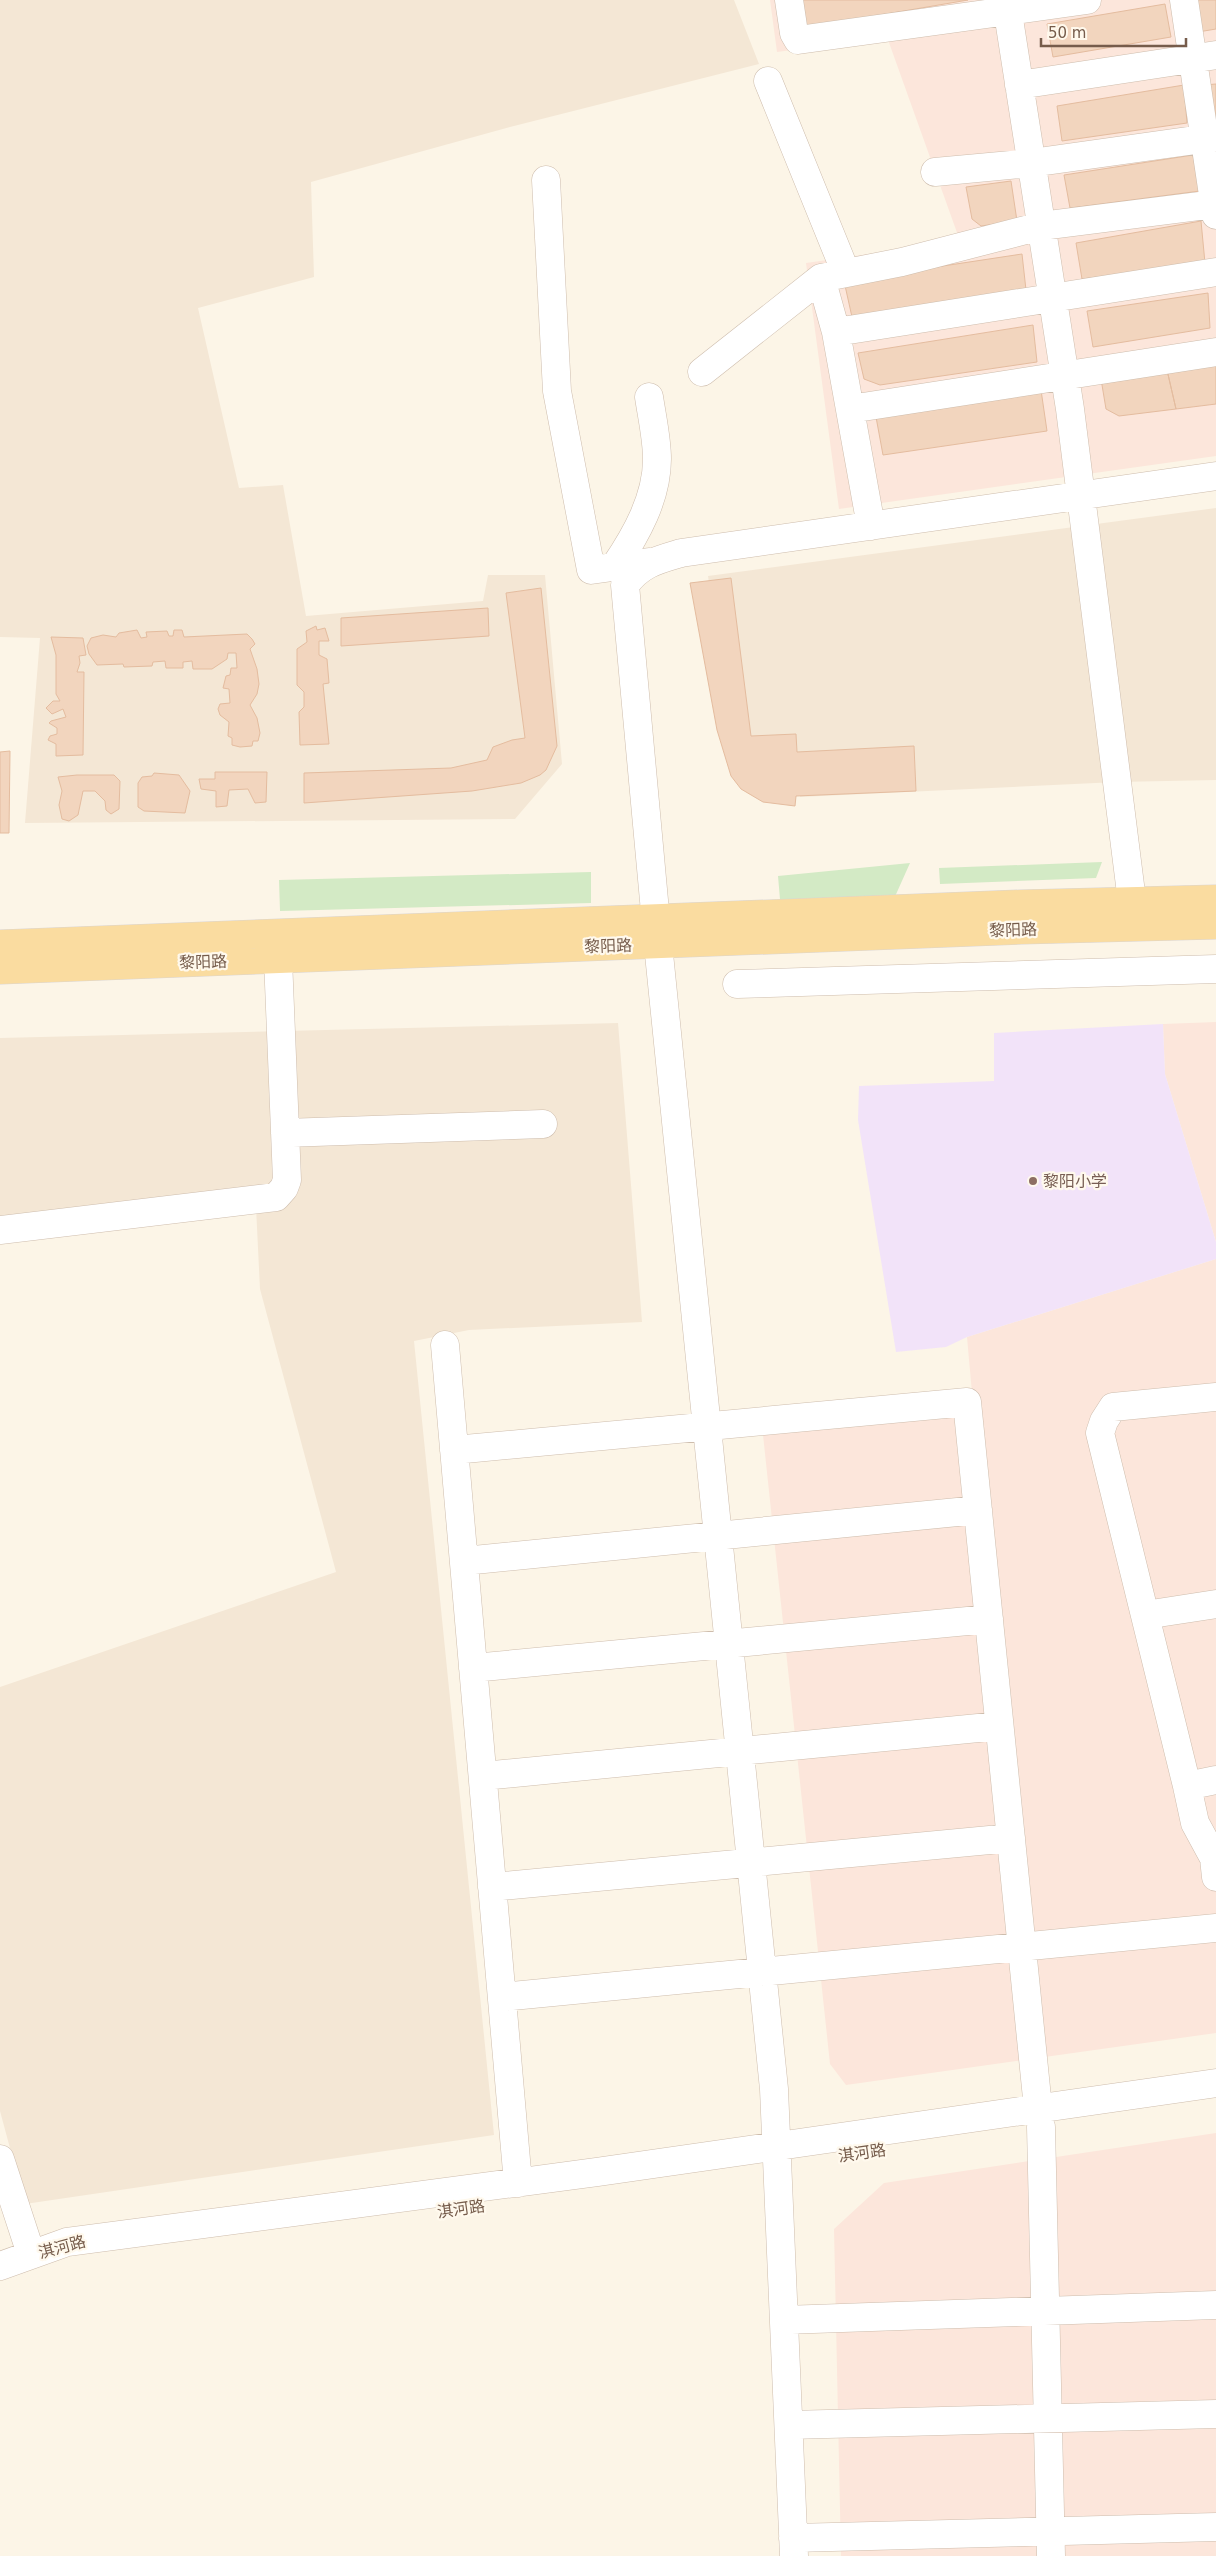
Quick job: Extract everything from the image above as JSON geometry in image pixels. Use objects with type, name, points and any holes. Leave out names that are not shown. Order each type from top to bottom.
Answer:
[{"type":"main road","name":"黎阳路","points":[[0,970],[278,959],[657,931],[1132,901],[1216,899]]},
{"type":"main road","name":"黎阳路","points":[[0,944],[657,931],[1216,925]]},
{"type":"street","points":[[789,0],[794,33],[798,40],[1007,6],[1087,0]]},
{"type":"street","points":[[702,372],[834,275],[902,262],[1041,226],[1215,208],[1204,57],[1184,0]]},
{"type":"street","points":[[1007,6],[1081,496],[1132,901]]},
{"type":"street","points":[[1019,85],[1204,57]]},
{"type":"street","points":[[768,81],[834,275],[836,332],[871,526]]},
{"type":"street","points":[[935,172],[1031,163],[1210,138]]},
{"type":"street","points":[[546,180],[557,391],[591,570],[649,562],[681,553],[1216,476]]},
{"type":"street","points":[[836,332],[1216,272]]},
{"type":"street","points":[[850,409],[1216,352]]},
{"type":"street","points":[[615,566],[628,546],[654,492],[657,459],[649,398]]},
{"type":"street","points":[[649,562],[633,573],[625,585],[657,931],[774,2089],[793,2547],[1051,2544],[1216,2527]]},
{"type":"street","points":[[0,1230],[276,1197],[284,1188],[287,1180],[278,959]]},
{"type":"street","points":[[737,984],[1216,969]]},
{"type":"street","points":[[285,1133],[543,1124]]},
{"type":"street","points":[[445,1344],[518,2182]]},
{"type":"street","points":[[1216,1397],[1113,1407],[1104,1421],[1100,1433],[1195,1823],[1214,1858],[1216,1876]]},
{"type":"street","points":[[454,1450],[967,1402],[1040,2117],[1051,2544]]},
{"type":"street","points":[[464,1561],[978,1510]]},
{"type":"street","points":[[1145,1615],[1216,1604]]},
{"type":"street","points":[[473,1668],[989,1619]]},
{"type":"street","points":[[483,1776],[999,1726]]},
{"type":"street","points":[[1187,1786],[1216,1780]]},
{"type":"street","points":[[492,1887],[1011,1838]]},
{"type":"street","points":[[502,1997],[1216,1928]]},
{"type":"street","name":"淇河路","points":[[31,2254],[70,2261],[1040,2117],[1216,2082]]},
{"type":"street","name":"淇河路","points":[[1040,2117],[1216,2101]]},
{"type":"street","name":"淇河路","points":[[31,2254],[67,2242],[518,2182],[777,2156]]},
{"type":"street","points":[[0,2159],[31,2254],[0,2266]]},
{"type":"street","points":[[784,2320],[1216,2305]]},
{"type":"street","points":[[789,2425],[1216,2414]]},
{"type":"shaded area","points":[[0,0],[734,0],[759,64],[510,127],[311,182],[314,277],[198,308],[239,488],[283,485],[306,616],[483,601],[488,575],[545,575],[562,764],[515,819],[25,823],[40,638],[0,637]]},
{"type":"shaded area","points":[[770,0],[1216,0],[1216,456],[839,509],[806,263],[960,241],[887,37],[777,52]]},
{"type":"shaded area","points":[[1216,508],[1216,780],[1117,782],[800,797],[796,735],[734,740],[708,576]]},
{"type":"shaded area","points":[[1216,1022],[1216,1242],[1165,1074],[1163,1024]]},
{"type":"shaded area","points":[[618,1023],[642,1322],[469,1330],[414,1341],[494,2135],[25,2204],[0,2111],[0,1687],[336,1572],[260,1289],[256,1207],[0,1237],[0,1038]]},
{"type":"shaded area","name":"黎阳小学","points":[[1163,1024],[1165,1074],[1216,1242],[1216,1259],[967,1337],[946,1347],[896,1352],[858,1120],[859,1086],[994,1081],[994,1033]]},
{"type":"shaded area","points":[[1216,1259],[1216,2033],[846,2085],[830,2064],[761,1416],[972,1393],[967,1337]]},
{"type":"shaded area","points":[[1216,2133],[1216,2556],[841,2556],[834,2229],[884,2183]]},
{"type":"green space","points":[[1102,862],[1096,878],[940,884],[939,868]]},
{"type":"green space","points":[[910,863],[893,901],[781,911],[778,876]]},
{"type":"green space","points":[[591,872],[591,903],[280,911],[279,880]]},
{"type":"building","points":[[800,0],[968,0],[804,28]]},
{"type":"building","points":[[1195,0],[1216,0],[1216,29],[1198,32]]},
{"type":"building","points":[[1165,4],[1171,37],[1053,57],[1047,24]]},
{"type":"building","points":[[1216,84],[1216,122],[1204,85]]},
{"type":"building","points":[[1184,85],[1187,123],[1062,141],[1057,106]]},
{"type":"building","points":[[1193,155],[1200,191],[1070,208],[1064,175]]},
{"type":"building","points":[[1011,181],[1017,221],[981,226],[972,219],[966,187]]},
{"type":"building","points":[[1201,221],[1205,263],[1082,279],[1076,243]]},
{"type":"building","points":[[1022,254],[1026,290],[852,317],[844,281]]},
{"type":"building","points":[[1208,293],[1210,328],[1093,347],[1087,311]]},
{"type":"building","points":[[1033,325],[1037,362],[880,385],[864,379],[858,353]]},
{"type":"building","points":[[1216,364],[1216,404],[1176,409],[1167,370]]},
{"type":"building","points":[[1167,370],[1176,409],[1119,416],[1106,409],[1101,379]]},
{"type":"building","points":[[1041,390],[1047,431],[883,455],[876,417]]},
{"type":"building","points":[[731,578],[751,736],[796,734],[797,752],[914,746],[916,791],[796,796],[795,806],[763,802],[741,789],[731,776],[717,730],[690,583]]},
{"type":"building","points":[[541,588],[557,746],[546,770],[540,775],[521,783],[472,791],[304,803],[304,773],[451,768],[487,760],[493,747],[512,740],[525,738],[506,593]]},
{"type":"building","points":[[488,608],[489,636],[341,646],[341,618]]},
{"type":"building","points":[[316,626],[317,630],[325,628],[329,641],[319,641],[319,655],[327,659],[329,683],[323,684],[329,744],[300,745],[299,712],[304,707],[304,692],[297,685],[297,649],[307,642],[306,631]]},
{"type":"building","points":[[137,630],[141,638],[147,637],[146,632],[167,631],[169,636],[173,636],[174,630],[182,630],[184,637],[247,634],[255,644],[250,649],[257,669],[259,684],[257,694],[250,705],[257,718],[260,733],[258,741],[253,741],[252,746],[240,747],[232,745],[232,738],[228,736],[229,722],[220,715],[218,709],[220,704],[230,703],[229,689],[223,688],[226,676],[230,675],[231,668],[237,668],[236,653],[228,653],[227,659],[212,669],[193,669],[192,661],[183,662],[183,668],[166,668],[165,661],[153,662],[152,666],[124,667],[123,664],[97,665],[89,654],[87,646],[91,638],[103,635],[116,637],[119,633]]},
{"type":"building","points":[[51,637],[83,638],[86,655],[79,656],[80,663],[77,672],[84,672],[83,755],[56,756],[56,744],[48,740],[50,736],[57,734],[57,728],[49,723],[66,717],[63,709],[52,714],[46,708],[53,701],[60,701],[56,694],[56,655]]},
{"type":"building","points":[[10,751],[9,833],[0,833],[0,752]]},
{"type":"building","points":[[215,772],[267,772],[266,802],[255,803],[248,789],[229,790],[227,806],[216,807],[216,791],[201,789],[199,779],[215,779]]},
{"type":"building","points":[[154,773],[179,775],[190,791],[185,813],[144,811],[138,807],[138,783],[142,777],[152,776]]},
{"type":"building","points":[[114,775],[120,781],[119,809],[111,814],[106,810],[105,801],[95,791],[83,791],[78,815],[69,821],[62,819],[59,805],[62,791],[58,777]]},
{"type":"place","name":"黎阳小学","points":[[1033,1181]]}]
